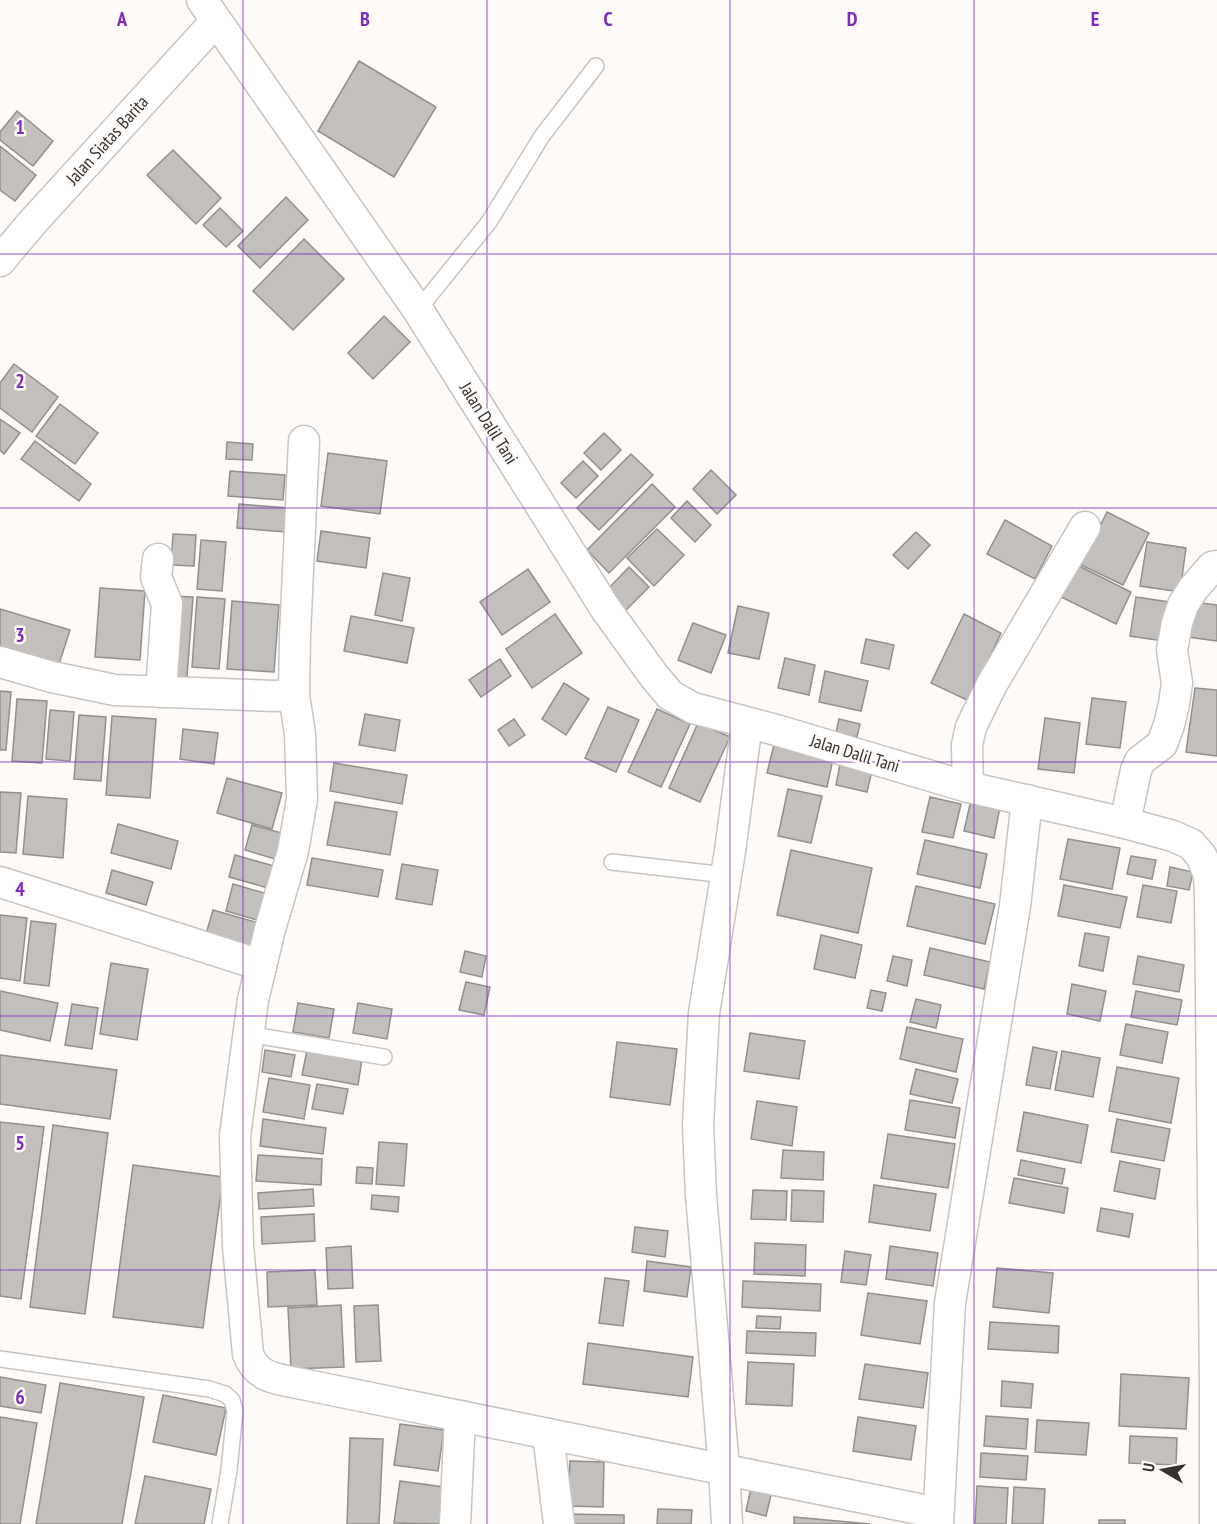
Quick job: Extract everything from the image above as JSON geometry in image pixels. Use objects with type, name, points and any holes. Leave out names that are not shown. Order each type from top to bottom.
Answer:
[{"type":"street","name":"Jalan Siatas Barita","points":[[0,261],[209,10]]},
{"type":"street","name":"Jalan Dalil Tani","points":[[209,10],[418,310],[605,608],[670,695],[693,708],[968,787],[1173,836],[1191,844],[1202,856],[1214,898],[1215,1524]]},
{"type":"street","points":[[304,441],[294,695],[300,734],[303,799],[293,851],[270,929],[253,1000],[235,1136],[238,1246],[248,1354],[257,1370],[267,1376],[724,1469],[938,1518],[950,1303],[1015,906],[1027,800]]},
{"type":"street","points":[[968,787],[967,745],[971,727],[992,684],[1085,527]]},
{"type":"street","points":[[158,559],[156,577],[167,604],[161,692]]},
{"type":"street","points":[[1125,823],[1140,761],[1162,744],[1169,725],[1177,682],[1172,650],[1183,605],[1212,567],[1217,566]]},
{"type":"street","points":[[0,662],[52,677],[115,690],[294,695]]},
{"type":"street","points":[[727,1524],[701,1195],[698,1125],[704,1013],[747,723]]},
{"type":"street","points":[[0,882],[261,965]]},
{"type":"street","points":[[454,1524],[460,1416]]},
{"type":"street","points":[[548,1434],[559,1524]]},
{"type":"lane","points":[[418,310],[489,222],[542,136],[596,66]]},
{"type":"lane","points":[[612,862],[726,875]]},
{"type":"lane","points":[[248,1035],[384,1057]]},
{"type":"lane","points":[[0,1359],[208,1389],[225,1394],[232,1400],[235,1411],[229,1470],[220,1524]]},
{"type":"building","points":[[359,61],[436,107],[394,177],[318,131]]},
{"type":"building","points":[[17,111],[53,141],[33,166],[0,140],[0,132]]},
{"type":"building","points":[[0,146],[36,175],[15,201],[0,190]]},
{"type":"building","points":[[173,150],[221,198],[196,224],[147,175]]},
{"type":"building","points":[[286,197],[308,220],[260,268],[238,246]]},
{"type":"building","points":[[220,208],[243,231],[226,247],[203,225]]},
{"type":"building","points":[[304,239],[344,279],[293,330],[253,291]]},
{"type":"building","points":[[384,316],[410,342],[373,379],[348,353]]},
{"type":"building","points":[[14,364],[58,397],[32,432],[0,408],[0,383]]},
{"type":"building","points":[[60,404],[98,433],[75,464],[36,436]]},
{"type":"building","points":[[0,419],[20,433],[4,454],[0,450]]},
{"type":"building","points":[[604,433],[621,450],[601,470],[584,453]]},
{"type":"building","points":[[35,441],[91,484],[79,501],[21,459]]},
{"type":"building","points":[[227,442],[253,444],[252,460],[226,459]]},
{"type":"building","points":[[328,453],[387,461],[380,514],[321,506]]},
{"type":"building","points":[[631,454],[653,475],[599,530],[577,508]]},
{"type":"building","points":[[583,461],[598,476],[576,498],[561,483]]},
{"type":"building","points":[[711,470],[736,495],[717,514],[693,489]]},
{"type":"building","points":[[230,471],[285,475],[283,500],[228,496]]},
{"type":"building","points":[[652,484],[675,507],[609,573],[587,550]]},
{"type":"building","points":[[687,501],[711,525],[695,542],[671,518]]},
{"type":"building","points":[[239,504],[288,508],[286,532],[237,528]]},
{"type":"building","points":[[1107,512],[1149,533],[1123,585],[1081,565]]},
{"type":"building","points":[[1005,520],[1052,546],[1035,579],[987,554]]},
{"type":"building","points":[[657,529],[684,555],[654,586],[627,558]]},
{"type":"building","points":[[321,531],[370,538],[366,568],[317,561]]},
{"type":"building","points":[[916,532],[930,545],[908,569],[893,555]]},
{"type":"building","points":[[173,534],[196,535],[194,566],[171,565]]},
{"type":"building","points":[[201,540],[226,542],[222,591],[197,589]]},
{"type":"building","points":[[1147,542],[1186,548],[1180,592],[1140,586]]},
{"type":"building","points":[[1077,565],[1131,592],[1116,624],[1061,597]]},
{"type":"building","points":[[629,567],[649,587],[626,610],[606,591]]},
{"type":"building","points":[[528,569],[550,602],[502,635],[480,602]]},
{"type":"building","points":[[383,573],[410,578],[402,621],[375,615]]},
{"type":"building","points":[[100,588],[145,591],[140,660],[95,657]]},
{"type":"building","points":[[171,596],[193,597],[187,677],[165,676]]},
{"type":"building","points":[[197,597],[225,599],[219,669],[192,667]]},
{"type":"building","points":[[1136,597],[1169,602],[1163,641],[1130,636]]},
{"type":"building","points":[[232,601],[279,605],[274,672],[227,669]]},
{"type":"building","points":[[1193,602],[1217,605],[1217,641],[1188,637]]},
{"type":"building","points":[[738,606],[769,613],[759,659],[728,653]]},
{"type":"building","points":[[0,609],[70,630],[58,667],[0,650]]},
{"type":"building","points":[[555,614],[582,653],[532,688],[506,649]]},
{"type":"building","points":[[964,614],[1001,633],[969,701],[931,683]]},
{"type":"building","points":[[351,616],[414,628],[407,663],[344,651]]},
{"type":"building","points":[[693,623],[726,635],[711,673],[678,660]]},
{"type":"building","points":[[866,639],[894,645],[889,669],[861,663]]},
{"type":"building","points":[[785,658],[815,665],[809,695],[778,688]]},
{"type":"building","points":[[500,659],[511,676],[481,697],[469,680]]},
{"type":"building","points":[[825,671],[868,681],[861,711],[819,702]]},
{"type":"building","points":[[564,683],[589,699],[566,735],[542,719]]},
{"type":"building","points":[[1195,688],[1217,690],[1217,756],[1186,752]]},
{"type":"building","points":[[0,691],[11,692],[6,750],[0,750]]},
{"type":"building","points":[[1092,698],[1126,702],[1120,748],[1086,744]]},
{"type":"building","points":[[17,699],[47,701],[42,763],[12,761]]},
{"type":"building","points":[[608,707],[639,720],[616,772],[585,758]]},
{"type":"building","points":[[657,709],[690,724],[661,787],[628,772]]},
{"type":"building","points":[[50,710],[74,712],[70,761],[46,759]]},
{"type":"building","points":[[365,714],[400,720],[395,751],[359,745]]},
{"type":"building","points":[[79,715],[106,717],[101,781],[74,779]]},
{"type":"building","points":[[112,716],[156,719],[150,798],[106,795]]},
{"type":"building","points":[[1045,718],[1080,723],[1074,773],[1038,769]]},
{"type":"building","points":[[514,719],[525,735],[509,746],[498,730]]},
{"type":"building","points":[[839,719],[860,724],[857,737],[836,733]]},
{"type":"building","points":[[698,723],[730,737],[700,802],[669,788]]},
{"type":"building","points":[[183,729],[218,733],[214,764],[180,759]]},
{"type":"building","points":[[776,737],[835,750],[827,787],[767,773]]},
{"type":"building","points":[[841,759],[873,766],[867,792],[836,785]]},
{"type":"building","points":[[334,763],[407,775],[402,804],[330,791]]},
{"type":"building","points":[[227,778],[282,793],[272,829],[217,813]]},
{"type":"building","points":[[788,789],[822,796],[811,843],[778,836]]},
{"type":"building","points":[[0,792],[21,793],[16,853],[0,852]]},
{"type":"building","points":[[28,796],[67,799],[63,858],[23,854]]},
{"type":"building","points":[[930,797],[961,804],[953,838],[922,832]]},
{"type":"building","points":[[971,800],[1000,807],[994,838],[964,831]]},
{"type":"building","points":[[335,802],[397,812],[390,855],[327,845]]},
{"type":"building","points":[[118,824],[178,841],[171,869],[111,853]]},
{"type":"building","points":[[252,825],[289,835],[282,861],[245,850]]},
{"type":"building","points":[[1068,839],[1120,848],[1112,889],[1060,879]]},
{"type":"building","points":[[925,840],[987,854],[980,888],[917,874]]},
{"type":"building","points":[[791,850],[872,868],[858,933],[777,915]]},
{"type":"building","points":[[235,855],[281,868],[275,890],[229,877]]},
{"type":"building","points":[[1131,856],[1156,860],[1152,879],[1127,874]]},
{"type":"building","points":[[312,858],[383,870],[378,897],[307,885]]},
{"type":"building","points":[[402,864],[438,870],[432,905],[396,899]]},
{"type":"building","points":[[1170,867],[1193,872],[1189,890],[1167,886]]},
{"type":"building","points":[[112,870],[153,882],[146,905],[106,893]]},
{"type":"building","points":[[233,884],[271,895],[264,922],[226,911]]},
{"type":"building","points":[[1064,885],[1127,897],[1120,928],[1058,916]]},
{"type":"building","points":[[1143,885],[1177,891],[1171,923],[1137,917]]},
{"type":"building","points":[[916,886],[995,904],[985,944],[907,926]]},
{"type":"building","points":[[213,910],[262,924],[255,947],[206,934]]},
{"type":"building","points":[[0,915],[27,918],[20,981],[0,978]]},
{"type":"building","points":[[31,921],[56,924],[49,986],[24,983]]},
{"type":"building","points":[[1085,933],[1109,937],[1103,971],[1079,966]]},
{"type":"building","points":[[821,935],[862,945],[855,978],[814,969]]},
{"type":"building","points":[[930,948],[990,962],[984,989],[924,975]]},
{"type":"building","points":[[465,951],[486,956],[482,977],[460,972]]},
{"type":"building","points":[[893,956],[912,960],[907,986],[887,981]]},
{"type":"building","points":[[1138,956],[1184,965],[1179,992],[1133,984]]},
{"type":"building","points":[[111,963],[148,969],[137,1040],[100,1034]]},
{"type":"building","points":[[466,982],[490,987],[484,1015],[459,1010]]},
{"type":"building","points":[[1072,984],[1106,991],[1100,1021],[1067,1014]]},
{"type":"building","points":[[871,990],[886,993],[882,1011],[867,1008]]},
{"type":"building","points":[[0,991],[58,1003],[50,1041],[0,1030]]},
{"type":"building","points":[[1136,991],[1182,1000],[1177,1025],[1131,1017]]},
{"type":"building","points":[[916,999],[941,1005],[936,1028],[910,1022]]},
{"type":"building","points":[[298,1003],[334,1009],[329,1038],[293,1032]]},
{"type":"building","points":[[358,1003],[392,1009],[387,1039],[353,1033]]},
{"type":"building","points":[[72,1004],[98,1008],[92,1049],[65,1045]]},
{"type":"building","points":[[1126,1024],[1168,1032],[1162,1063],[1120,1055]]},
{"type":"building","points":[[907,1027],[963,1039],[956,1072],[900,1059]]},
{"type":"building","points":[[750,1033],[805,1041],[799,1079],[744,1071]]},
{"type":"building","points":[[617,1042],[677,1049],[670,1105],[610,1097]]},
{"type":"building","points":[[1033,1047],[1057,1052],[1050,1089],[1026,1085]]},
{"type":"building","points":[[265,1050],[295,1055],[291,1077],[262,1072]]},
{"type":"building","points":[[307,1050],[362,1059],[358,1085],[302,1075]]},
{"type":"building","points":[[1062,1051],[1100,1058],[1093,1097],[1055,1090]]},
{"type":"building","points":[[0,1055],[117,1070],[110,1119],[0,1104]]},
{"type":"building","points":[[1117,1067],[1179,1078],[1171,1123],[1109,1111]]},
{"type":"building","points":[[916,1069],[958,1079],[952,1103],[910,1094]]},
{"type":"building","points":[[269,1078],[310,1085],[304,1119],[263,1112]]},
{"type":"building","points":[[317,1084],[348,1089],[343,1114],[312,1109]]},
{"type":"building","points":[[910,1100],[960,1108],[955,1138],[905,1130]]},
{"type":"building","points":[[757,1101],[797,1107],[792,1146],[751,1139]]},
{"type":"building","points":[[1024,1112],[1088,1125],[1081,1163],[1017,1151]]},
{"type":"building","points":[[263,1119],[326,1128],[323,1154],[260,1146]]},
{"type":"building","points":[[1117,1119],[1170,1129],[1164,1161],[1111,1152]]},
{"type":"building","points":[[0,1122],[44,1127],[21,1299],[0,1296]]},
{"type":"building","points":[[53,1125],[108,1133],[85,1314],[30,1307]]},
{"type":"building","points":[[888,1134],[955,1144],[948,1188],[881,1178]]},
{"type":"building","points":[[379,1142],[407,1144],[404,1186],[376,1184]]},
{"type":"building","points":[[783,1150],[824,1152],[823,1180],[781,1178]]},
{"type":"building","points":[[258,1155],[322,1159],[321,1185],[256,1181]]},
{"type":"building","points":[[1021,1160],[1065,1169],[1062,1184],[1018,1175]]},
{"type":"building","points":[[1120,1161],[1160,1169],[1155,1199],[1114,1191]]},
{"type":"building","points":[[133,1165],[223,1177],[203,1328],[113,1317]]},
{"type":"building","points":[[357,1167],[373,1168],[372,1184],[356,1183]]},
{"type":"building","points":[[1014,1178],[1068,1188],[1064,1213],[1009,1203]]},
{"type":"building","points":[[874,1185],[936,1194],[930,1231],[869,1222]]},
{"type":"building","points":[[313,1189],[314,1206],[259,1209],[258,1193]]},
{"type":"building","points":[[753,1190],[787,1191],[786,1220],[751,1219]]},
{"type":"building","points":[[792,1190],[824,1191],[823,1222],[791,1221]]},
{"type":"building","points":[[372,1195],[399,1197],[398,1212],[371,1209]]},
{"type":"building","points":[[1101,1208],[1133,1214],[1129,1237],[1097,1231]]},
{"type":"building","points":[[314,1214],[315,1241],[262,1244],[261,1217]]},
{"type":"building","points":[[635,1227],[668,1231],[665,1257],[632,1252]]},
{"type":"building","points":[[755,1243],[806,1245],[805,1276],[754,1274]]},
{"type":"building","points":[[351,1246],[353,1288],[328,1289],[326,1248]]},
{"type":"building","points":[[890,1246],[938,1253],[933,1286],[886,1279]]},
{"type":"building","points":[[845,1251],[871,1255],[866,1285],[841,1282]]},
{"type":"building","points":[[647,1261],[691,1267],[687,1297],[644,1291]]},
{"type":"building","points":[[997,1268],[1053,1273],[1049,1313],[993,1307]]},
{"type":"building","points":[[315,1270],[317,1305],[268,1307],[267,1272]]},
{"type":"building","points":[[605,1278],[629,1281],[623,1326],[599,1323]]},
{"type":"building","points":[[743,1281],[821,1284],[820,1311],[742,1307]]},
{"type":"building","points":[[868,1293],[927,1301],[920,1344],[861,1335]]},
{"type":"building","points":[[341,1305],[344,1367],[291,1369],[288,1308]]},
{"type":"building","points":[[378,1305],[381,1361],[356,1362],[354,1306]]},
{"type":"building","points":[[757,1316],[781,1317],[780,1329],[756,1328]]},
{"type":"building","points":[[990,1322],[1059,1326],[1058,1353],[988,1349]]},
{"type":"building","points":[[747,1331],[816,1333],[815,1356],[746,1353]]},
{"type":"building","points":[[588,1343],[693,1357],[688,1397],[583,1384]]},
{"type":"building","points":[[748,1362],[794,1364],[792,1406],[746,1404]]},
{"type":"building","points":[[865,1364],[928,1373],[923,1408],[859,1399]]},
{"type":"building","points":[[1121,1374],[1189,1378],[1186,1429],[1119,1426]]},
{"type":"building","points":[[0,1377],[46,1385],[41,1413],[0,1406]]},
{"type":"building","points":[[1002,1381],[1033,1384],[1031,1408],[1001,1406]]},
{"type":"building","points":[[60,1383],[144,1397],[122,1524],[36,1524]]},
{"type":"building","points":[[163,1395],[226,1408],[216,1455],[153,1442]]},
{"type":"building","points":[[986,1416],[1028,1419],[1026,1449],[984,1446]]},
{"type":"building","points":[[0,1417],[37,1423],[20,1524],[0,1524]]},
{"type":"building","points":[[858,1417],[916,1426],[911,1460],[853,1451]]},
{"type":"building","points":[[1037,1420],[1089,1423],[1086,1455],[1035,1452]]},
{"type":"building","points":[[400,1424],[444,1430],[438,1471],[394,1465]]},
{"type":"building","points":[[1130,1436],[1177,1438],[1176,1465],[1129,1463]]},
{"type":"building","points":[[350,1438],[383,1439],[379,1524],[347,1524]]},
{"type":"building","points":[[981,1453],[1028,1456],[1026,1480],[980,1477]]},
{"type":"building","points":[[570,1461],[604,1462],[603,1507],[568,1506]]},
{"type":"building","points":[[145,1476],[211,1489],[204,1524],[135,1524]]},
{"type":"building","points":[[400,1481],[444,1487],[439,1524],[394,1523]]},
{"type":"building","points":[[752,1483],[773,1487],[766,1516],[746,1511]]},
{"type":"building","points":[[977,1486],[1008,1488],[1006,1524],[975,1524]]},
{"type":"building","points":[[1014,1487],[1045,1489],[1043,1524],[1012,1524]]},
{"type":"building","points":[[658,1509],[692,1510],[691,1524],[657,1524]]},
{"type":"building","points":[[569,1514],[624,1515],[624,1524],[569,1524]]},
{"type":"building","points":[[794,1517],[870,1524],[794,1524]]},
{"type":"building","points":[[1099,1520],[1125,1520],[1125,1524],[1099,1524]]}]
